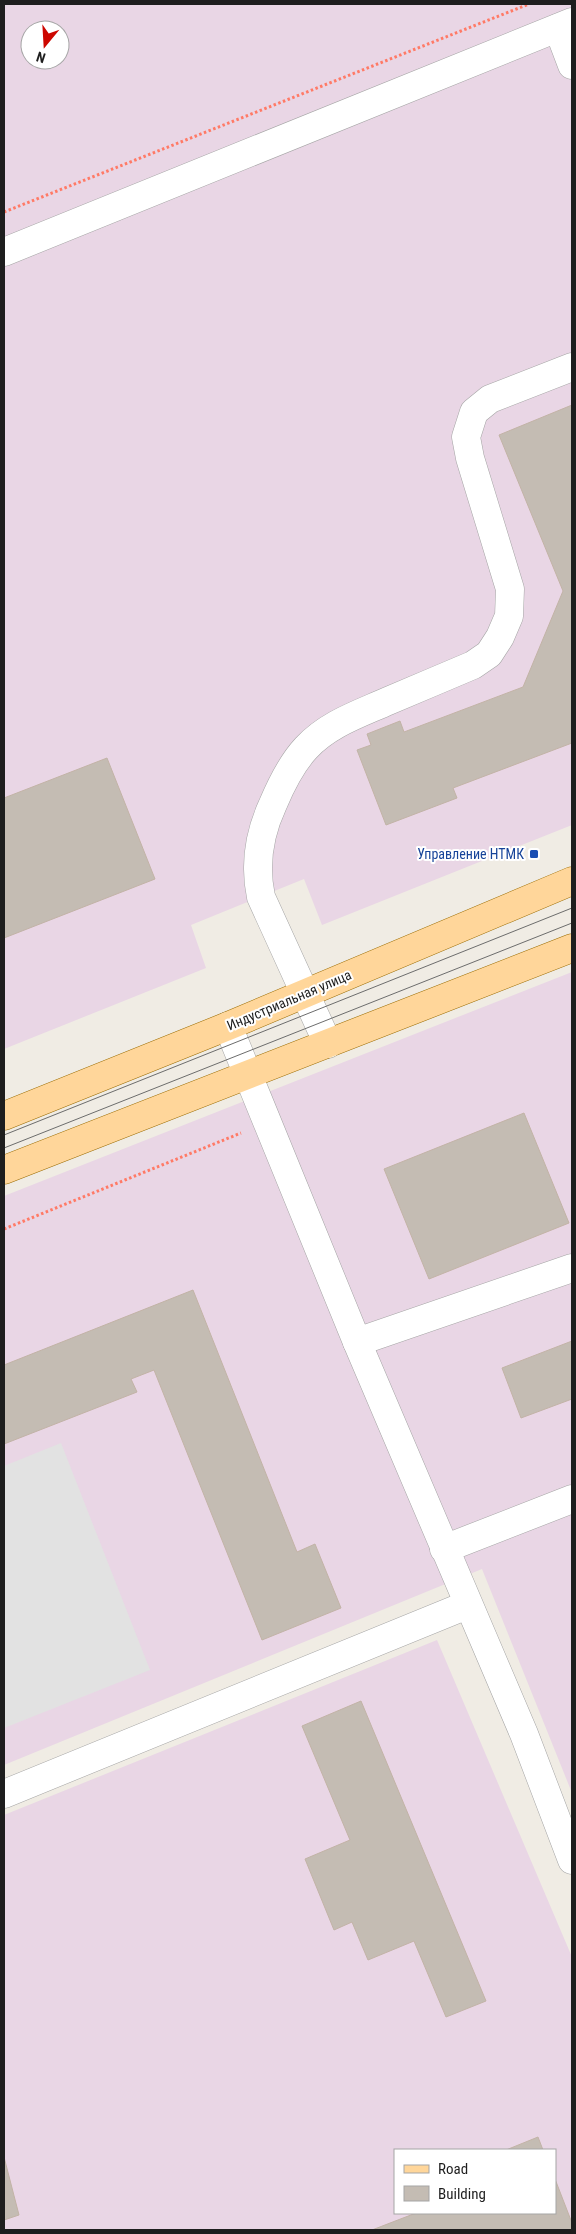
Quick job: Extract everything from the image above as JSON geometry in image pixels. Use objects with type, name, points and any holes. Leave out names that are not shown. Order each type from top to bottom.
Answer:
[{"type":"main road","name":"Индустриальная улица","points":[[4,1116],[228,1026],[572,881]]},
{"type":"main road","points":[[4,1170],[572,948]]},
{"type":"lane","points":[[4,252],[565,25],[572,65]]},
{"type":"lane","points":[[328,1044],[261,896],[257,879],[257,853],[264,824],[290,772],[305,749],[318,737],[345,720],[473,665],[489,654],[500,637],[509,616],[510,589],[474,476],[466,437],[474,412],[490,399],[572,367]]},
{"type":"lane","points":[[228,1026],[356,1342],[467,1605],[524,1734],[572,1860]]},
{"type":"lane","points":[[356,1342],[572,1268]]},
{"type":"lane","points":[[444,1549],[572,1499]]},
{"type":"lane","points":[[4,1794],[467,1605]]},
{"type":"path","points":[[4,212],[529,4]]},
{"type":"path","points":[[4,1229],[267,1122]]},
{"type":"shaded area","points":[[4,4],[572,4],[572,825],[322,925],[304,879],[191,925],[206,968],[4,1049]]},
{"type":"shaded area","points":[[572,972],[572,1793],[482,1569],[4,1765],[4,1196]]},
{"type":"shaded area","points":[[61,1443],[150,1670],[4,1728],[4,1466]]},
{"type":"shaded area","points":[[437,1640],[572,1957],[572,2230],[4,2230],[4,1815]]},
{"type":"building","points":[[572,405],[572,743],[453,788],[457,798],[386,825],[357,750],[371,745],[367,734],[400,721],[404,732],[523,687],[563,591],[499,435]]},
{"type":"building","points":[[107,758],[155,879],[4,938],[4,798]]},
{"type":"building","points":[[524,1113],[569,1223],[429,1279],[384,1169]]},
{"type":"building","points":[[193,1290],[297,1552],[315,1544],[341,1608],[262,1640],[154,1370],[131,1379],[137,1392],[4,1444],[4,1365]]},
{"type":"building","points":[[572,1341],[572,1399],[521,1418],[502,1368]]},
{"type":"building","points":[[361,1701],[486,2001],[446,2017],[414,1941],[368,1960],[352,1922],[334,1930],[305,1859],[350,1840],[302,1726]]},
{"type":"building","points":[[538,2137],[543,2149],[508,2149]]},
{"type":"building","points":[[4,2157],[19,2215],[4,2220]]},
{"type":"building","points":[[556,2182],[572,2223],[572,2230],[372,2230],[413,2214],[556,2214]]},
{"type":"tram line","points":[[4,1135],[572,908]]},
{"type":"tram line","points":[[4,1148],[572,923]]},
{"type":"place","name":"Управление НТМК","points":[[534,854]]}]
